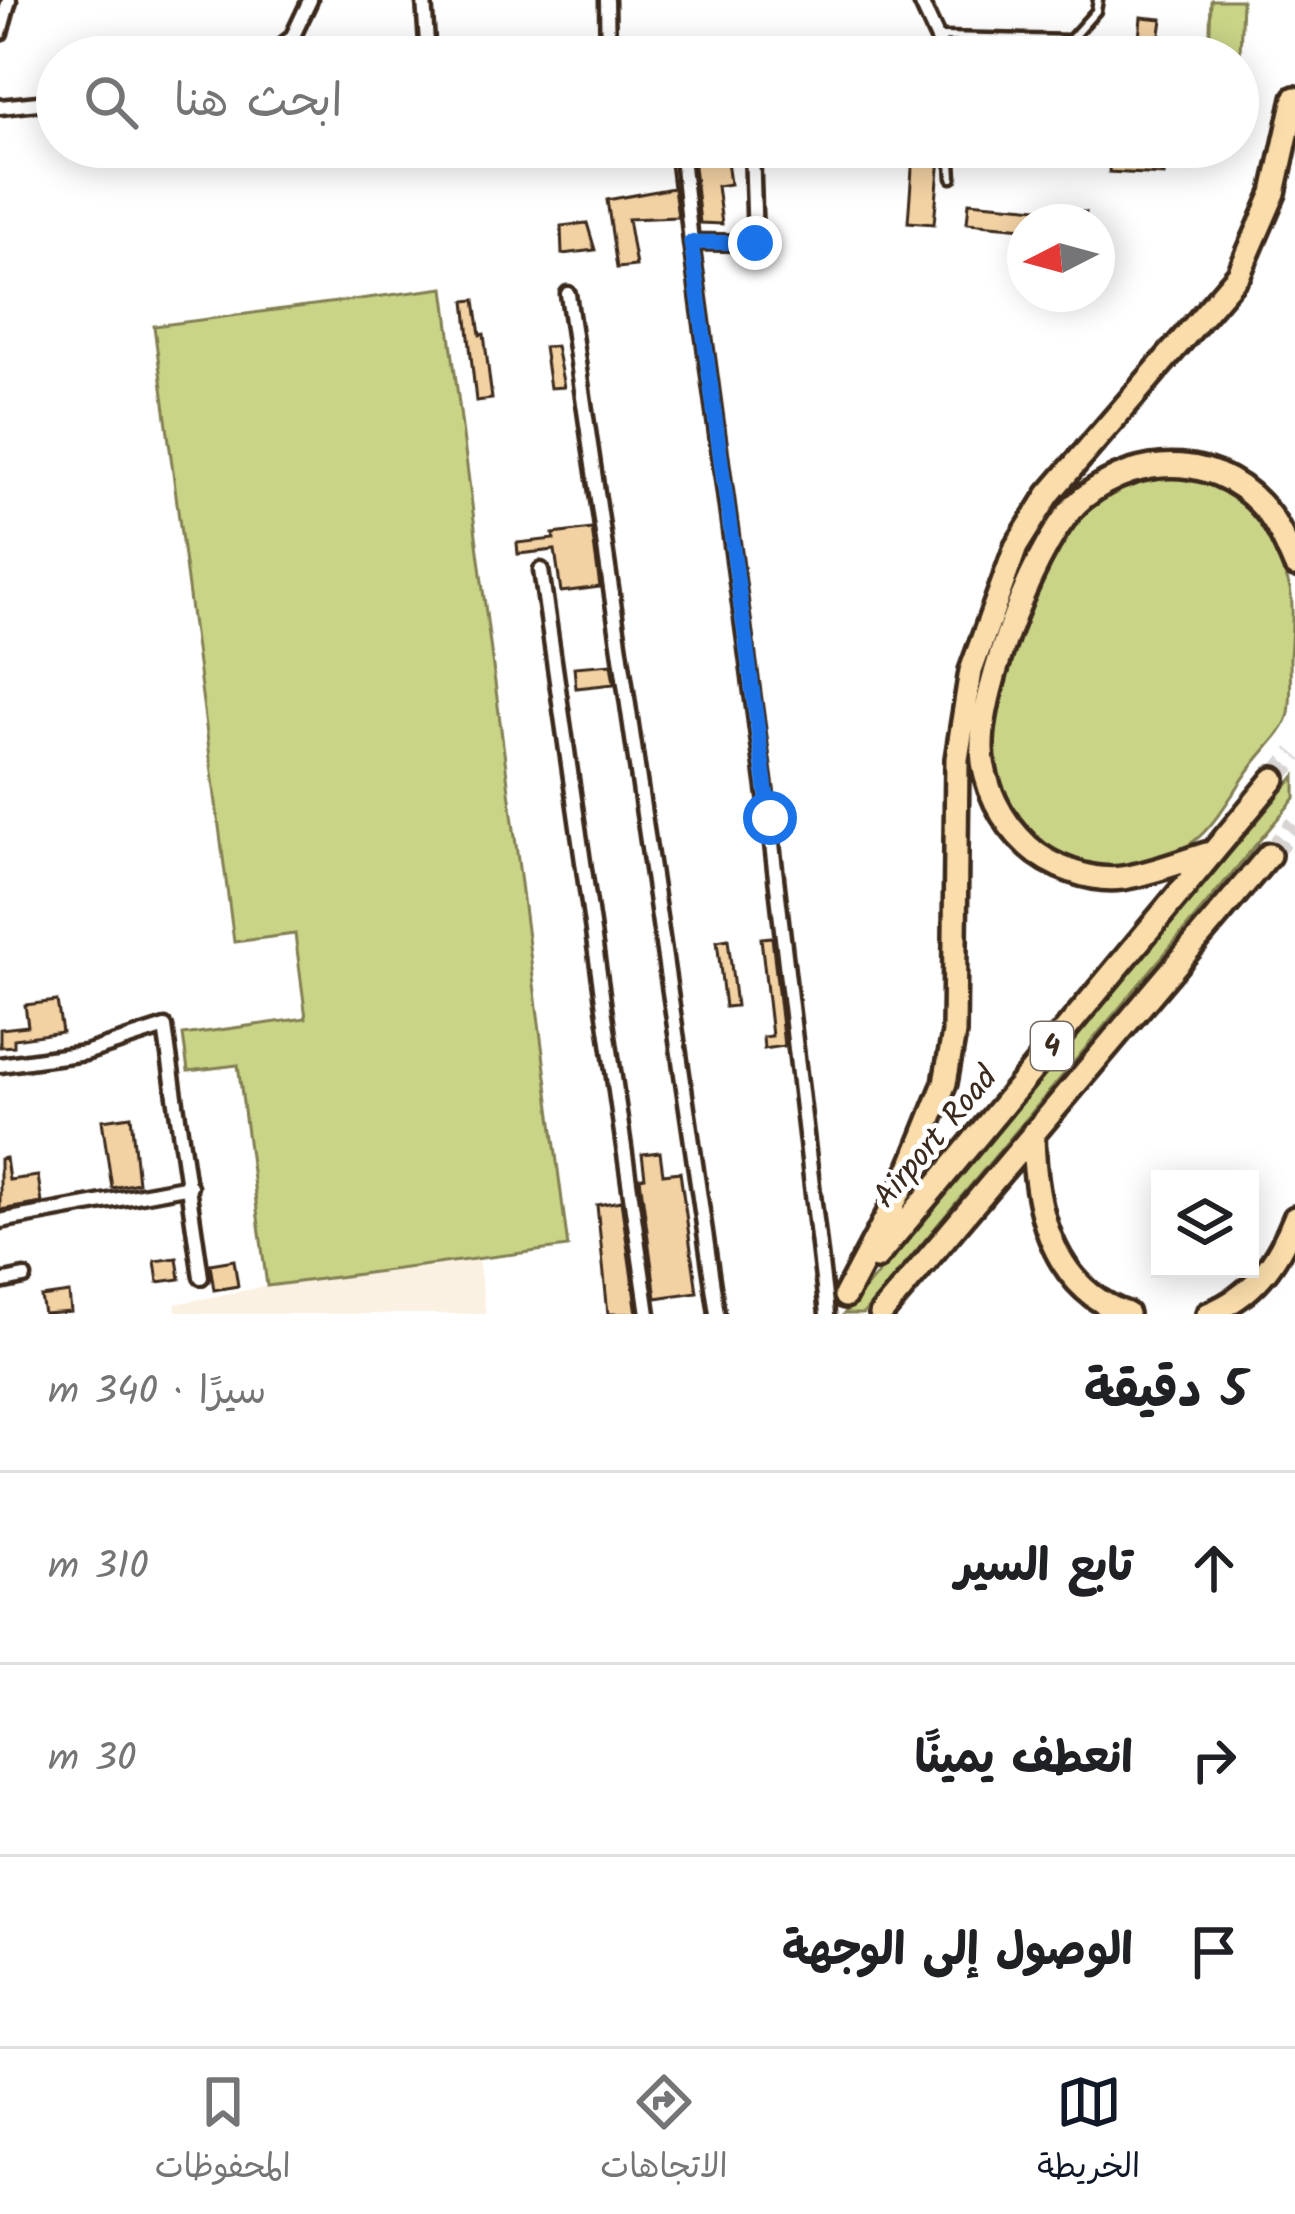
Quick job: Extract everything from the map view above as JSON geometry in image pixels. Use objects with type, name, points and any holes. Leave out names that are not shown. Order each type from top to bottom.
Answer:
[{"type":"highway","points":[[844,1296],[905,1183],[944,1083],[954,1033],[957,759],[971,671],[1009,568],[1048,494],[1239,274],[1274,193],[1295,98]]},
{"type":"highway","points":[[1210,853],[1120,879],[1089,876],[1032,850],[1003,816],[986,774],[982,750],[995,674],[1053,535],[1084,498],[1128,472],[1176,464],[1202,468],[1236,483],[1270,516],[1295,565]]},
{"type":"highway","name":"Airport Road","points":[[828,1314],[1274,779]]},
{"type":"highway","name":"4","points":[[881,1314],[1269,855]]},
{"type":"highway","points":[[1033,1132],[1035,1192],[1061,1261],[1098,1301],[1127,1314]]},
{"type":"highway","points":[[1208,1314],[1244,1296],[1265,1275],[1295,1218]]},
{"type":"street","points":[[293,36],[310,0]]},
{"type":"street","points":[[424,0],[427,36]]},
{"type":"street","points":[[607,0],[608,36]]},
{"type":"street","points":[[920,0],[935,36]]},
{"type":"street","points":[[0,33],[9,2]]},
{"type":"street","points":[[0,107],[36,103]]},
{"type":"street","points":[[684,168],[770,818],[828,1314]]},
{"type":"street","points":[[691,242],[755,243],[753,168]]},
{"type":"street","points":[[568,294],[717,1314]]},
{"type":"street","points":[[542,570],[648,1314]]},
{"type":"street","points":[[0,1065],[85,1053],[165,1027],[201,1277]]},
{"type":"street","points":[[0,1221],[190,1186]]},
{"type":"street","points":[[0,1282],[24,1277]]},
{"type":"lane","points":[[1074,36],[1096,11],[1098,0]]},
{"type":"lane","points":[[951,168],[952,178]]},
{"type":"shaded area","points":[[478,1258],[486,1314],[177,1314],[175,1304],[267,1286]]},
{"type":"green space","points":[[1211,0],[1242,0],[1241,36],[1210,36]]},
{"type":"green space","points":[[444,288],[568,1247],[267,1286],[238,1065],[188,1071],[183,1035],[306,1018],[295,934],[234,942],[154,326]]},
{"type":"green space","points":[[1164,474],[1220,489],[1249,511],[1271,542],[1292,603],[1289,713],[1214,821],[1185,847],[1132,865],[1076,863],[1033,837],[1006,796],[994,746],[1001,687],[1045,571],[1084,511],[1111,490]]},
{"type":"green space","points":[[1295,776],[1295,798],[863,1314],[844,1314]]},
{"type":"building","points":[[1141,17],[1162,19],[1160,36],[1139,36]]},
{"type":"building","points":[[671,168],[678,217],[628,219],[636,266],[617,268],[607,200],[673,188]]},
{"type":"building","points":[[694,168],[728,168],[730,184],[717,186],[722,224],[700,223]]},
{"type":"building","points":[[912,168],[939,168],[934,224],[908,222]]},
{"type":"building","points":[[1109,168],[1164,168],[1164,175],[1109,172]]},
{"type":"building","points":[[969,202],[1007,205],[1007,226],[967,223]]},
{"type":"building","points":[[587,223],[595,250],[562,254],[561,226]]},
{"type":"building","points":[[475,300],[492,399],[476,401],[465,301]]},
{"type":"building","points":[[556,346],[564,387],[550,388],[544,347]]},
{"type":"building","points":[[592,529],[600,587],[561,592],[555,550],[518,554],[517,543]]},
{"type":"building","points":[[611,664],[614,684],[576,688],[574,667]]},
{"type":"building","points":[[772,937],[784,1046],[764,1049],[763,1037],[772,1036],[761,938]]},
{"type":"building","points":[[728,939],[736,1006],[725,1007],[717,941]]},
{"type":"building","points":[[57,1001],[62,1032],[14,1039],[14,1046],[0,1047],[0,1029],[28,1026],[25,1005]]},
{"type":"building","points":[[131,1116],[138,1183],[112,1188],[102,1120]]},
{"type":"building","points":[[660,1152],[663,1174],[680,1172],[697,1292],[656,1298],[640,1178],[645,1177],[642,1154]]},
{"type":"building","points":[[6,1158],[9,1180],[38,1176],[42,1203],[0,1210],[0,1159]]},
{"type":"building","points":[[621,1201],[637,1314],[608,1314],[597,1205]]},
{"type":"building","points":[[177,1258],[180,1279],[158,1282],[155,1261]]},
{"type":"building","points":[[234,1260],[238,1286],[214,1290],[210,1264]]},
{"type":"building","points":[[69,1293],[71,1312],[44,1314],[41,1297]]},
{"type":"tunnel","points":[[1274,779],[1295,754]]},
{"type":"tunnel","points":[[1269,855],[1295,825]]},
{"type":"route","points":[[755,243],[691,242],[770,818]]}]
